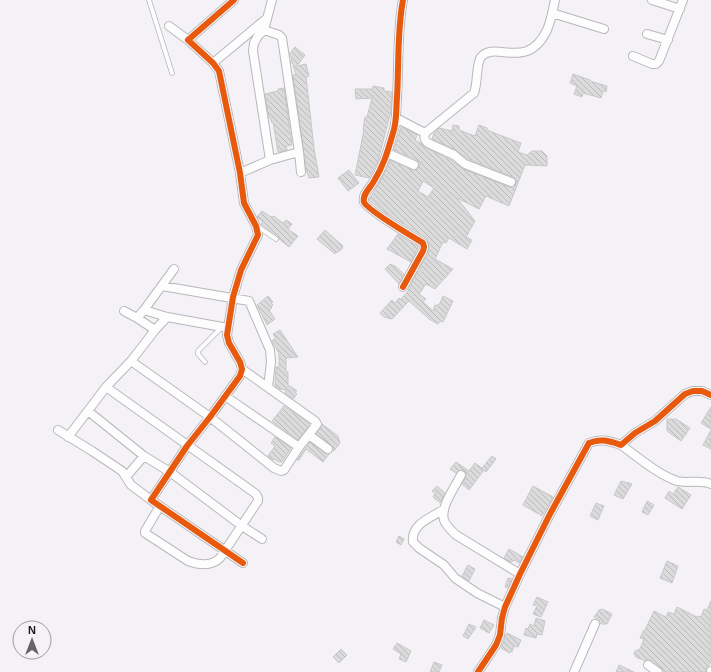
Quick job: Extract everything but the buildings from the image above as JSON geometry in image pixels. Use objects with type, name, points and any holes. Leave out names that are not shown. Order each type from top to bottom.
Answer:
[{"type":"street","points":[[188,40],[234,0]]},
{"type":"street","points":[[270,0],[264,30],[254,43],[253,51],[270,160]]},
{"type":"street","points":[[403,0],[400,15],[399,72],[396,118],[384,163],[366,193],[364,201],[366,206],[378,215],[423,243],[423,251],[403,287]]},
{"type":"street","points":[[425,133],[474,93],[477,85],[479,59],[487,52],[494,51],[514,54],[526,52],[538,44],[547,30],[555,0]]},
{"type":"street","points":[[652,0],[680,9]]},
{"type":"street","points":[[633,56],[652,64],[656,64],[659,61],[680,9],[682,0]]},
{"type":"street","points":[[552,13],[604,29]]},
{"type":"street","points":[[213,63],[267,18]]},
{"type":"street","points":[[131,361],[210,417],[277,470],[284,470],[316,425],[315,421],[242,369],[227,339],[225,327],[241,270],[258,235],[256,226],[244,203],[240,173],[234,149],[222,79],[219,71],[213,63],[188,40],[169,26]]},
{"type":"street","points":[[264,30],[279,35],[282,38],[301,172]]},
{"type":"street","points":[[647,34],[668,40]]},
{"type":"street","points":[[396,118],[425,133]]},
{"type":"street","points":[[425,133],[425,141],[428,143],[454,155],[465,164],[511,182]]},
{"type":"street","points":[[240,173],[270,160],[299,152]]},
{"type":"street","points":[[387,153],[414,165]]},
{"type":"street","points":[[138,318],[174,268]]},
{"type":"street","points":[[162,286],[249,300],[270,350],[268,387]]},
{"type":"street","points":[[124,310],[155,330]]},
{"type":"street","points":[[144,310],[167,317],[225,327]]},
{"type":"street","points":[[68,437],[106,387],[131,361],[167,317]]},
{"type":"street","points":[[151,500],[187,446],[240,376],[242,369]]},
{"type":"street","points":[[106,387],[256,494],[258,498],[258,501],[242,526],[215,563],[196,564],[188,561],[147,534],[145,531],[160,506]]},
{"type":"street","points":[[621,445],[635,433],[655,421],[686,394],[693,391],[702,391],[711,396]]},
{"type":"street","points":[[225,396],[299,448]]},
{"type":"street","points":[[88,411],[144,456],[170,472],[242,526],[262,539]]},
{"type":"street","points":[[58,430],[122,471],[131,484],[151,500],[243,563]]},
{"type":"street","points":[[309,434],[328,449]]},
{"type":"street","points":[[478,672],[496,645],[500,635],[505,607],[520,574],[550,514],[589,443],[596,440],[607,440],[621,445],[654,468],[678,481],[699,481],[711,484]]},
{"type":"street","points":[[126,477],[144,456]]},
{"type":"street","points":[[461,475],[443,510],[444,520],[456,535],[520,574]]},
{"type":"street","points":[[443,510],[420,523],[414,530],[414,542],[419,548],[444,565],[455,578],[477,593],[505,607]]},
{"type":"street","points":[[574,672],[595,624]]},
{"type":"street","points":[[648,665],[658,672]]},
{"type":"lane","points":[[149,0],[172,73]]},
{"type":"lane","points":[[256,226],[276,239]]},
{"type":"lane","points":[[204,362],[198,354],[198,351],[225,327]]},
{"type":"cycle path","points":[[234,0],[188,40],[213,63],[219,71],[240,173],[244,203],[256,226],[258,235],[241,270],[233,297],[227,335],[229,343],[240,362],[242,369],[240,376],[187,446],[151,500],[243,563]]},
{"type":"cycle path","points":[[403,0],[399,36],[398,85],[395,124],[383,163],[373,183],[364,196],[364,202],[373,211],[423,243],[423,251],[403,287]]},
{"type":"cycle path","points":[[478,672],[496,645],[500,635],[505,607],[520,574],[550,514],[589,443],[601,440],[621,445],[635,433],[655,421],[685,394],[693,391],[702,391],[711,395]]}]
